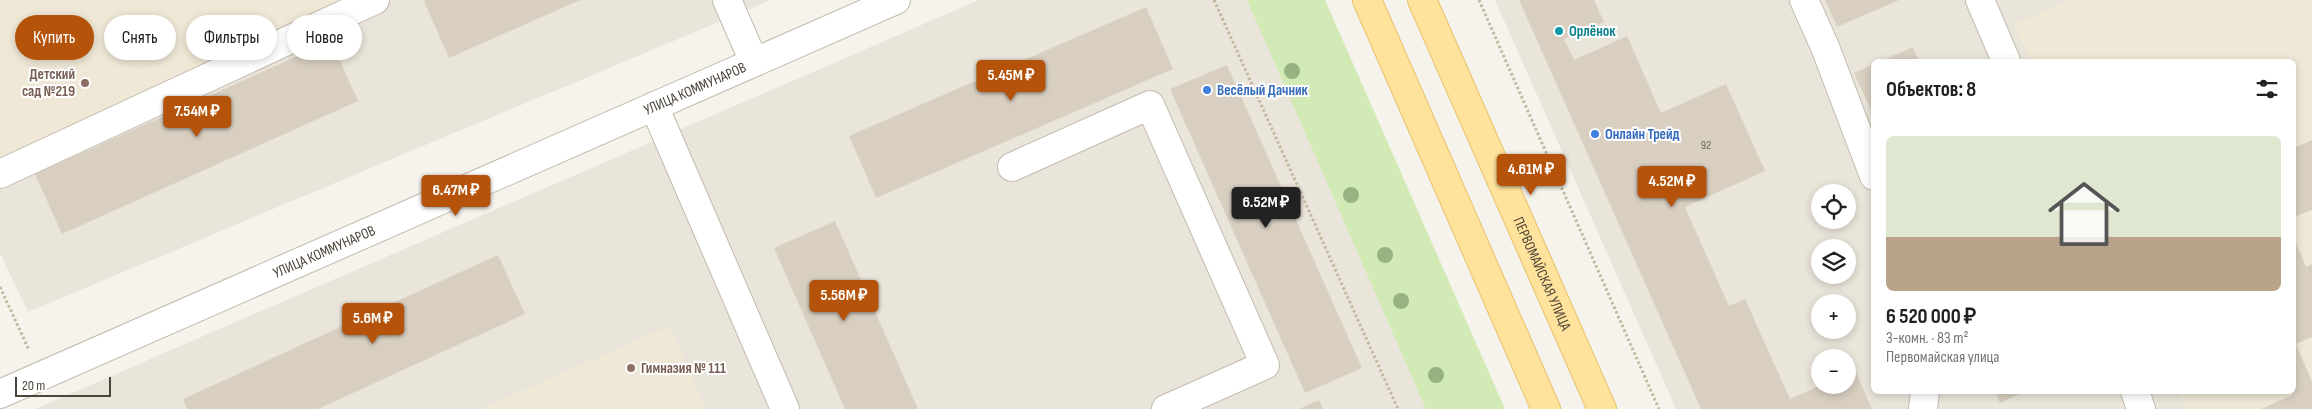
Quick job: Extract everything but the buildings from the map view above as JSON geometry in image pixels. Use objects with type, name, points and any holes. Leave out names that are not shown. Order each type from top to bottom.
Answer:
[{"type":"main road","points":[[1367,0],[1546,409]]},
{"type":"main road","name":"ПЕРВОМАЙСКАЯ УЛИЦА","points":[[1422,0],[1602,409]]},
{"type":"street","points":[[727,0],[754,62]]},
{"type":"street","name":"УЛИЦА КОММУНАРОВ","points":[[0,394],[896,0]]},
{"type":"street","points":[[1804,0],[1825,46],[1871,168]]},
{"type":"street","points":[[1980,0],[2005,59]]},
{"type":"street","points":[[0,174],[362,3]]},
{"type":"street","points":[[1012,166],[1150,105],[1266,365],[1166,409]]},
{"type":"street","points":[[654,106],[785,409]]},
{"type":"street","points":[[1923,409],[1925,394]]},
{"type":"street","points":[[2136,394],[2141,409]]},
{"type":"path","points":[[1214,0],[1398,409]]},
{"type":"path","points":[[1479,0],[1659,409]]},
{"type":"path","points":[[0,287],[41,377]]},
{"type":"shaded area","points":[[0,0],[771,0],[28,312],[0,253]]},
{"type":"shaded area","name":"Детский сад №219","points":[[0,0],[338,0],[341,6],[321,15],[287,15],[287,30],[277,35],[277,15],[186,15],[186,60],[221,60],[0,159]]},
{"type":"shaded area","points":[[979,0],[1303,0],[1485,409],[35,409]]},
{"type":"shaded area","points":[[1495,0],[2312,0],[2312,409],[1676,409]]},
{"type":"shaded area","points":[[2071,0],[2312,0],[2312,409],[2185,409],[2178,394],[2296,394],[2296,59],[2030,59],[2014,24]]},
{"type":"shaded area","name":"Гимназия № 111","points":[[669,326],[706,409],[481,409]]},
{"type":"green space","points":[[1247,0],[1325,0],[1505,409],[1426,409]]},
{"type":"place","name":"Орлёнок","points":[[1559,31]]},
{"type":"place","name":"Детский сад №219","points":[[85,83]]},
{"type":"place","name":"Весёлый Дачник","points":[[1207,90]]},
{"type":"place","name":"Онлайн Трейд","points":[[1595,134]]},
{"type":"place","name":"Гимназия № 111","points":[[631,368]]}]
